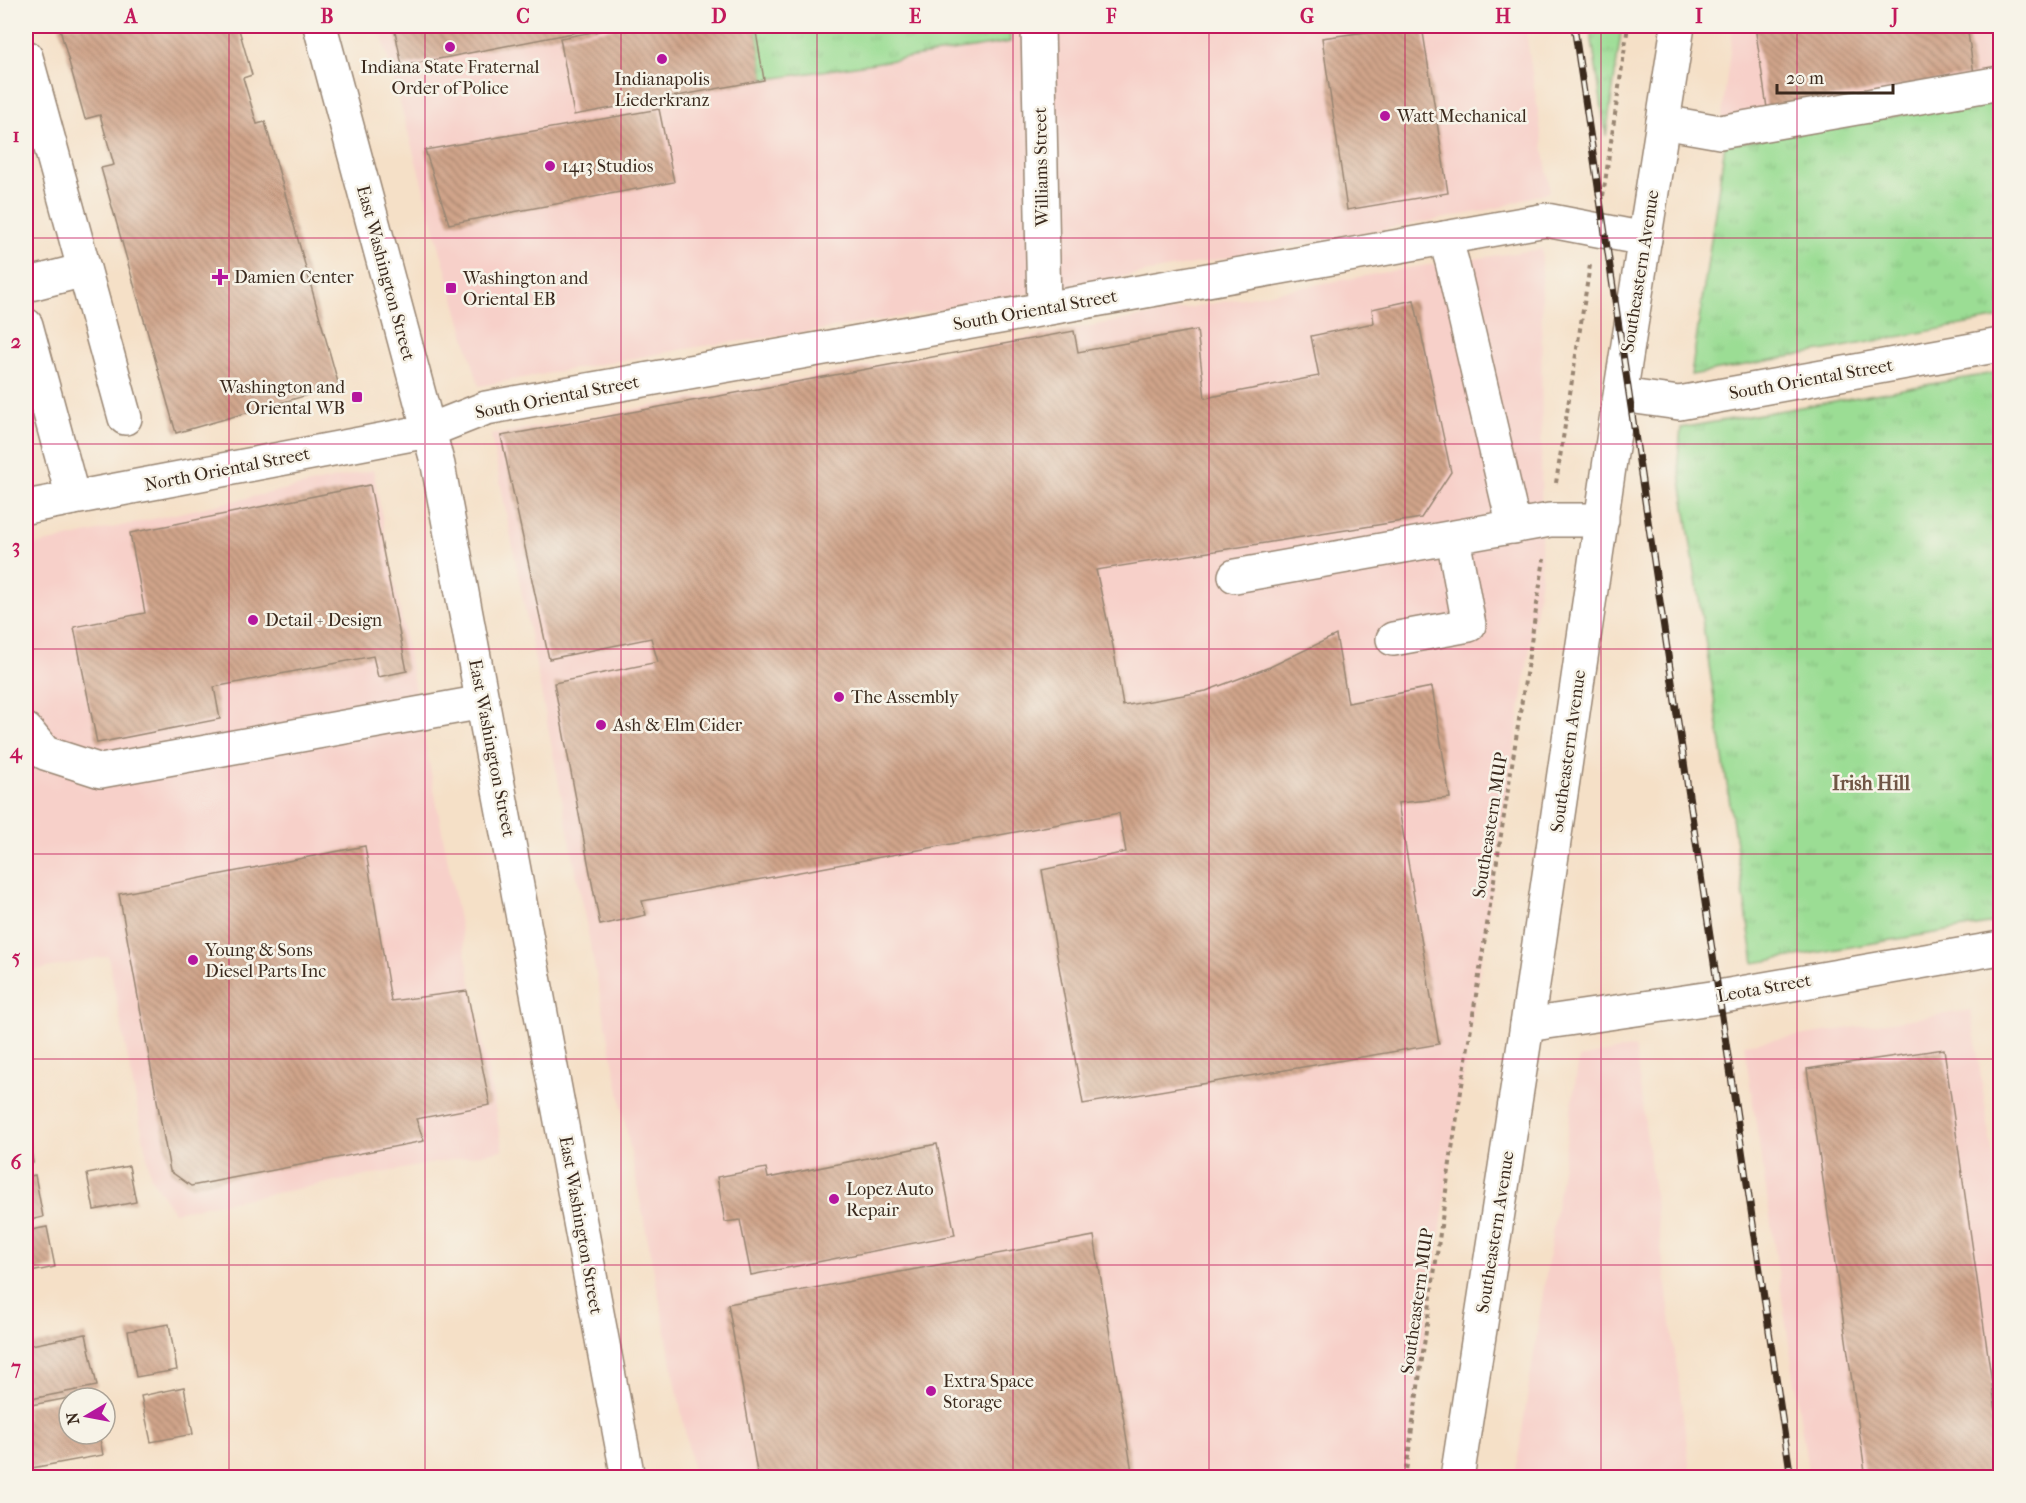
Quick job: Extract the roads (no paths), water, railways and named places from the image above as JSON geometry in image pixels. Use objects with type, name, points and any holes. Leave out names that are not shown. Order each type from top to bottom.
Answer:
[{"type":"main road","name":"East Washington Street","points":[[320,26],[438,465],[628,1478]]},
{"type":"main road","name":"Williams Street","points":[[1038,26],[1044,308]]},
{"type":"main road","name":"Southeastern Avenue","points":[[1457,1478],[1678,26]]},
{"type":"main road","points":[[26,57],[125,418]]},
{"type":"main road","points":[[1663,122],[1720,132],[2001,83]]},
{"type":"main road","name":"South Oriental Street","points":[[428,431],[486,408],[1546,220],[1645,239]]},
{"type":"main road","points":[[1444,238],[1452,262],[1514,526]]},
{"type":"main road","points":[[26,285],[84,270]]},
{"type":"main road","points":[[26,325],[73,498]]},
{"type":"main road","name":"South Oriental Street","points":[[1621,395],[1678,403],[2001,345]]},
{"type":"main road","name":"North Oriental Street","points":[[26,507],[428,431]]},
{"type":"main road","points":[[1235,576],[1550,520],[1602,520]]},
{"type":"main road","points":[[1393,639],[1469,625],[1453,538]]},
{"type":"main road","points":[[26,730],[45,753],[101,771],[483,702]]},
{"type":"main road","name":"Leota Street","points":[[1527,1025],[1718,997],[2001,948]]},
{"type":"railway","points":[[1574,26],[1791,1478]]},
{"type":"place","name":"Indiana State Fraternal Order of Police","points":[[450,47]]},
{"type":"place","name":"Indianapolis Liederkranz","points":[[662,59]]},
{"type":"place","name":"Watt Mechanical","points":[[1385,116]]},
{"type":"place","name":"1413 Studios","points":[[550,166]]},
{"type":"place","name":"Damien Center","points":[[220,277]]},
{"type":"place","name":"Washington and Oriental EB","points":[[451,288]]},
{"type":"place","name":"Washington and Oriental WB","points":[[357,397]]},
{"type":"place","name":"Detail + Design","points":[[253,620]]},
{"type":"place","name":"The Assembly","points":[[839,697]]},
{"type":"place","name":"Ash & Elm Cider","points":[[601,725]]},
{"type":"place","name":"Young & Sons Diesel Parts Inc","points":[[193,960]]},
{"type":"place","name":"Lopez Auto Repair","points":[[834,1199]]},
{"type":"place","name":"Extra Space Storage","points":[[931,1391]]},
{"type":"district","name":"Irish Hill","points":[[1871,783]]}]
